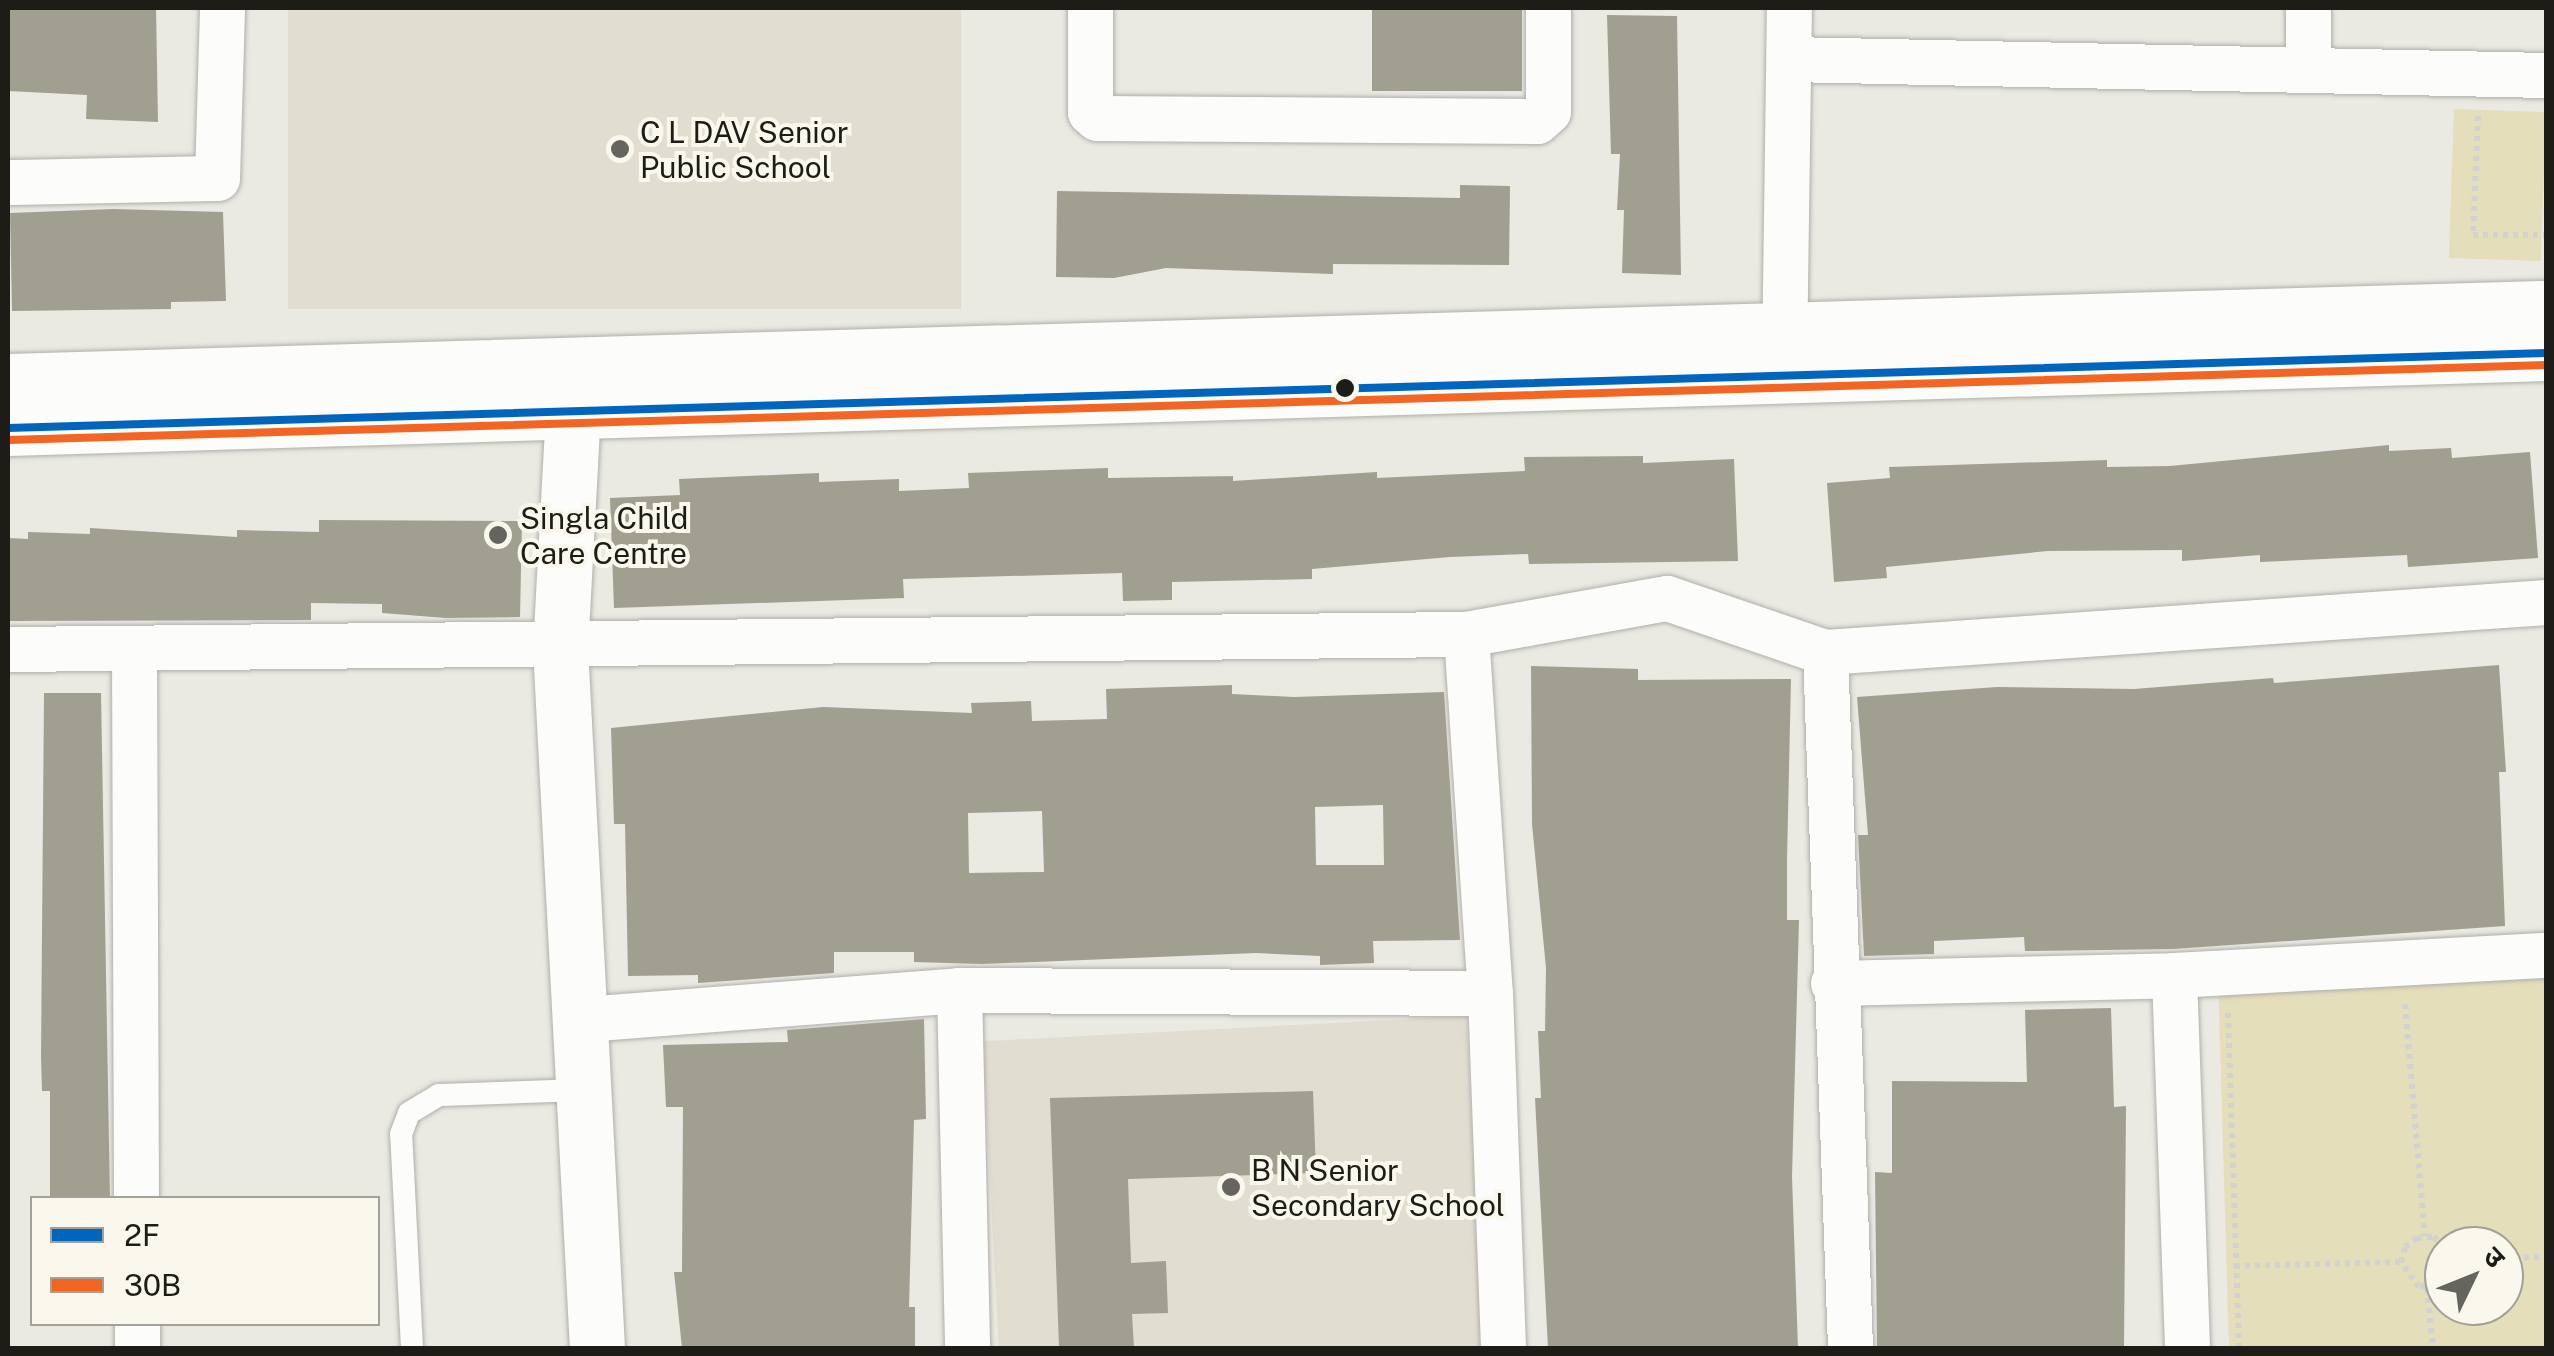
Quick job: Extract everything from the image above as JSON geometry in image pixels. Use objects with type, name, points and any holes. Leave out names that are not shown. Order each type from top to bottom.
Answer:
[{"type":"street","points":[[8,182],[216,178],[222,8]]},
{"type":"street","points":[[1090,8],[1090,112],[1097,118],[1537,121],[1548,111],[1548,8]]},
{"type":"street","points":[[1784,353],[1789,8]]},
{"type":"street","points":[[2308,8],[2308,70]]},
{"type":"street","points":[[1789,58],[2546,75]]},
{"type":"street","points":[[1784,353],[2546,308]]},
{"type":"street","points":[[8,382],[576,388],[1784,353],[2546,353]]},
{"type":"street","points":[[8,428],[576,388]]},
{"type":"street","points":[[576,388],[560,646],[584,1019],[597,1348]]},
{"type":"street","points":[[8,650],[1466,634],[1667,598],[1826,652],[2546,602]]},
{"type":"street","points":[[1466,634],[1490,993],[1504,1348]]},
{"type":"street","points":[[134,650],[136,1196]]},
{"type":"street","points":[[1826,652],[1833,983],[1850,1348]]},
{"type":"street","points":[[1833,983],[2174,975],[2546,955]]},
{"type":"street","points":[[2174,975],[2187,1348]]},
{"type":"street","points":[[584,1019],[959,990],[1490,993]]},
{"type":"street","points":[[959,990],[966,1348]]},
{"type":"lane","points":[[412,1348],[402,1134],[409,1113],[439,1095],[586,1090]]},
{"type":"path","points":[[2493,117],[2475,116],[2474,235],[2546,235]]},
{"type":"path","points":[[2405,1002],[2424,1226]]},
{"type":"path","points":[[2386,1003],[2423,1002]]},
{"type":"path","points":[[2239,1348],[2228,1005],[2247,1005]]},
{"type":"path","points":[[2424,1236],[2410,1242],[2401,1262],[2406,1278],[2424,1287]]},
{"type":"path","points":[[2184,1267],[2401,1262]]},
{"type":"shaded area","name":"C L DAV Senior Public School","points":[[288,8],[961,8],[961,309],[288,309]]},
{"type":"shaded area","points":[[2454,109],[2546,112],[2541,261],[2449,258]]},
{"type":"shaded area","points":[[2546,964],[2546,1348],[2229,1348],[2218,975]]},
{"type":"shaded area","name":"B N Senior Secondary School","points":[[1466,1016],[1483,1348],[999,1348],[983,1041]]},
{"type":"building","points":[[8,8],[156,8],[158,122],[86,119],[87,95],[8,91]]},
{"type":"building","points":[[1372,8],[1522,8],[1522,91],[1372,91]]},
{"type":"building","points":[[1607,15],[1677,16],[1681,275],[1622,273],[1624,210],[1617,210],[1620,154],[1611,154]]},
{"type":"building","points":[[1460,185],[1510,186],[1509,265],[1333,264],[1333,274],[1166,268],[1114,278],[1056,277],[1057,191],[1460,198]]},
{"type":"building","points":[[113,209],[223,212],[226,301],[171,302],[171,309],[12,311],[10,213]]},
{"type":"building","points":[[2389,445],[2389,451],[2451,448],[2452,458],[2530,452],[2538,558],[2408,567],[2407,555],[2260,562],[2260,555],[2182,561],[2182,550],[2048,551],[1886,567],[1887,578],[1834,582],[1827,483],[1890,478],[1889,467],[2107,460],[2107,467],[2170,466]]},
{"type":"building","points":[[1643,456],[1643,463],[1734,459],[1738,561],[1529,564],[1528,554],[1450,557],[1312,569],[1312,579],[1172,582],[1172,600],[1123,601],[1122,573],[903,579],[904,598],[614,608],[610,498],[680,495],[679,479],[819,473],[819,482],[899,479],[899,491],[969,488],[968,473],[1108,468],[1108,478],[1233,476],[1233,481],[1377,472],[1377,478],[1525,471],[1524,457]]},
{"type":"building","points":[[319,520],[522,521],[520,617],[446,618],[382,613],[382,604],[311,603],[311,620],[8,621],[8,538],[28,539],[28,532],[90,534],[90,528],[237,537],[237,530],[319,532]]},
{"type":"building","points":[[2499,665],[2506,772],[2499,772],[2505,926],[2173,949],[2025,951],[2024,937],[1934,941],[1934,954],[1864,956],[1858,835],[1868,835],[1857,697],[1997,687],[2134,689],[2273,678],[2274,683]]},
{"type":"building","points":[[1531,666],[1638,669],[1638,680],[1791,679],[1787,920],[1799,920],[1792,1177],[1798,1348],[1548,1348],[1535,1098],[1541,1098],[1538,1031],[1545,1031],[1546,968],[1532,824]]},
{"type":"building","points":[[1232,685],[1232,694],[1294,697],[1444,692],[1460,940],[1373,941],[1374,963],[1320,965],[1320,956],[1256,953],[982,964],[914,962],[914,952],[834,952],[834,973],[698,983],[698,975],[628,976],[625,824],[614,824],[611,728],[823,707],[972,713],[971,703],[1031,701],[1032,721],[1107,719],[1106,689]],"holes":[[[1383,805],[1384,865],[1316,865],[1315,807]],[[1042,811],[1044,872],[969,873],[968,813]]]},
{"type":"building","points":[[44,693],[101,693],[110,1196],[50,1196],[50,1091],[42,1091]]},
{"type":"building","points":[[2111,1008],[2114,1107],[2126,1106],[2124,1348],[1877,1348],[1875,1172],[1892,1173],[1892,1081],[2027,1082],[2025,1010]]},
{"type":"building","points":[[924,1019],[926,1119],[914,1120],[909,1307],[915,1307],[915,1348],[682,1348],[674,1272],[682,1272],[683,1107],[666,1107],[663,1045],[788,1042],[787,1030]]},
{"type":"building","points":[[1313,1091],[1316,1173],[1128,1179],[1131,1263],[1166,1261],[1168,1313],[1132,1314],[1134,1348],[1059,1348],[1050,1098]]},
{"type":"transit line","name":"2F","points":[[8,428],[2546,353]]},
{"type":"transit line","name":"30B","points":[[8,440],[2546,365]]},
{"type":"place","name":"C L DAV Senior Public School","points":[[620,149]]},
{"type":"place","name":"Singla Child Care Centre","points":[[498,535]]},
{"type":"place","name":"B N Senior Secondary School","points":[[1231,1187]]}]
